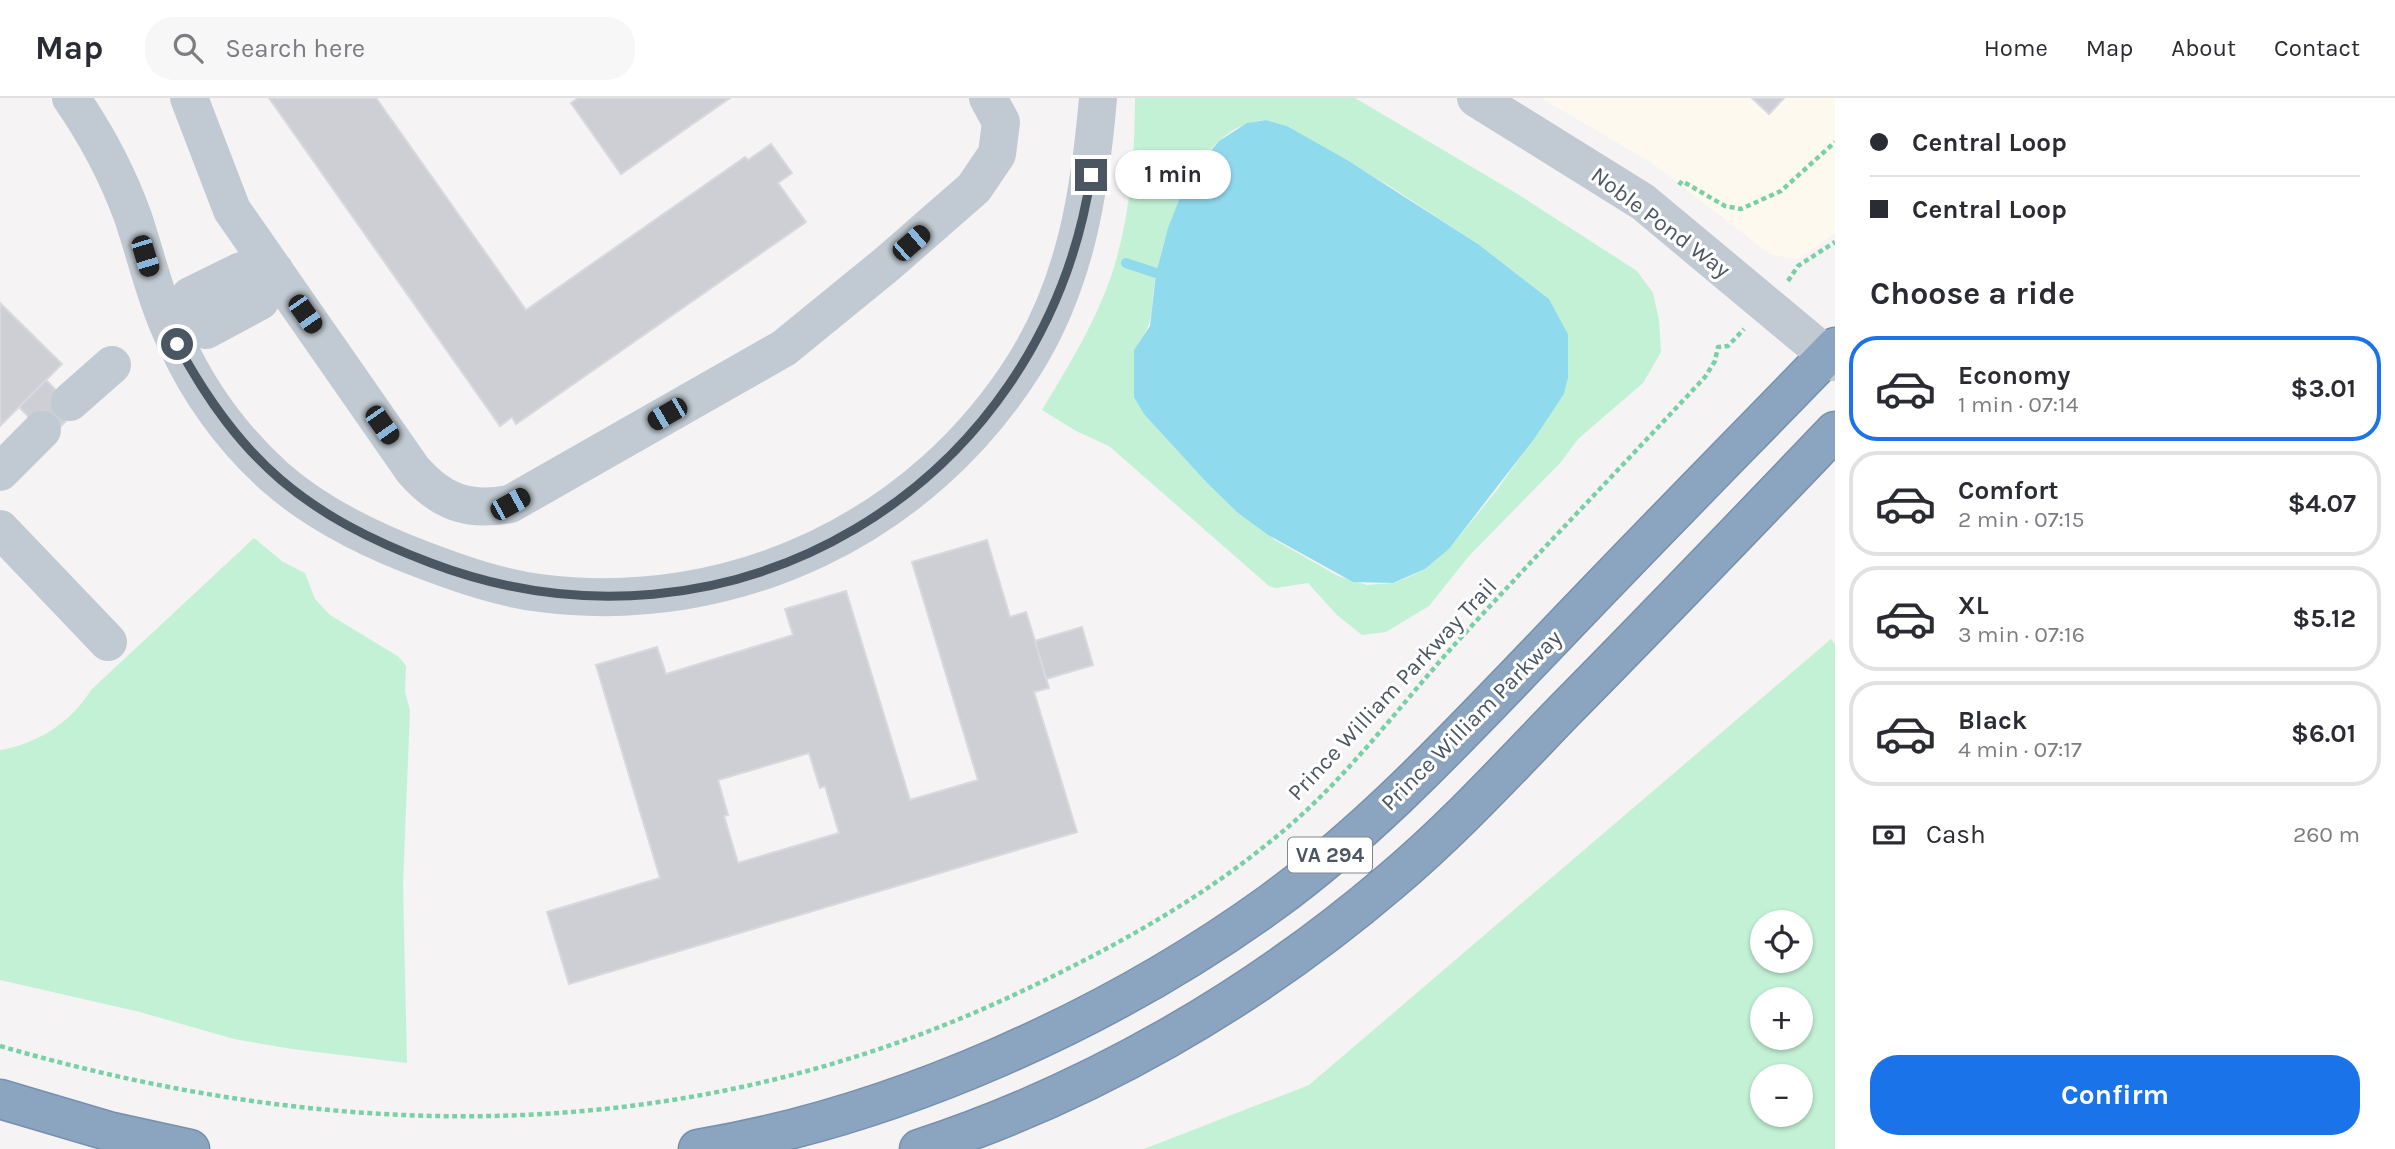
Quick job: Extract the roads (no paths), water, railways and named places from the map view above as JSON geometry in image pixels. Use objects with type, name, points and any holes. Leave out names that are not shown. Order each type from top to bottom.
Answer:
[{"type":"highway","name":"Prince William Parkway","points":[[698,1149],[822,1119],[926,1086],[1007,1054],[1111,1004],[1194,955],[1273,901],[1368,824],[1452,745],[1832,354]]},
{"type":"highway","name":"VA 294","points":[[919,1149],[1048,1099],[1142,1052],[1249,988],[1314,943],[1391,881],[1464,814],[1835,431]]},
{"type":"highway","points":[[0,1099],[108,1131],[190,1149]]},
{"type":"street","points":[[71,98],[106,156],[131,212],[167,321],[202,392],[257,460],[298,496],[375,540],[456,572],[536,593],[621,597],[684,592],[726,583],[831,544],[895,505],[969,439],[1027,361],[1050,317],[1076,247],[1092,169],[1098,98]]},
{"type":"street","points":[[189,98],[232,210],[429,489],[454,504],[486,508],[510,504],[784,348],[887,264],[974,187],[998,155],[1001,122],[988,98]]},
{"type":"street","name":"Noble Pond Way","points":[[1476,98],[1643,202],[1832,354]]},
{"type":"street","points":[[167,321],[206,330],[260,301],[275,271]]},
{"type":"street","points":[[69,402],[112,365]]},
{"type":"street","points":[[0,472],[41,430]]},
{"type":"street","points":[[0,529],[108,642]]},
{"type":"water","points":[[1266,120],[1287,126],[1347,160],[1478,244],[1549,299],[1568,334],[1568,378],[1564,394],[1534,439],[1449,549],[1425,569],[1393,583],[1353,582],[1268,535],[1238,513],[1207,483],[1144,414],[1134,397],[1134,350],[1150,326],[1156,273],[1168,228],[1181,195],[1202,161],[1219,141],[1247,123]]},
{"type":"waterway","points":[[1126,263],[1156,273]]}]
